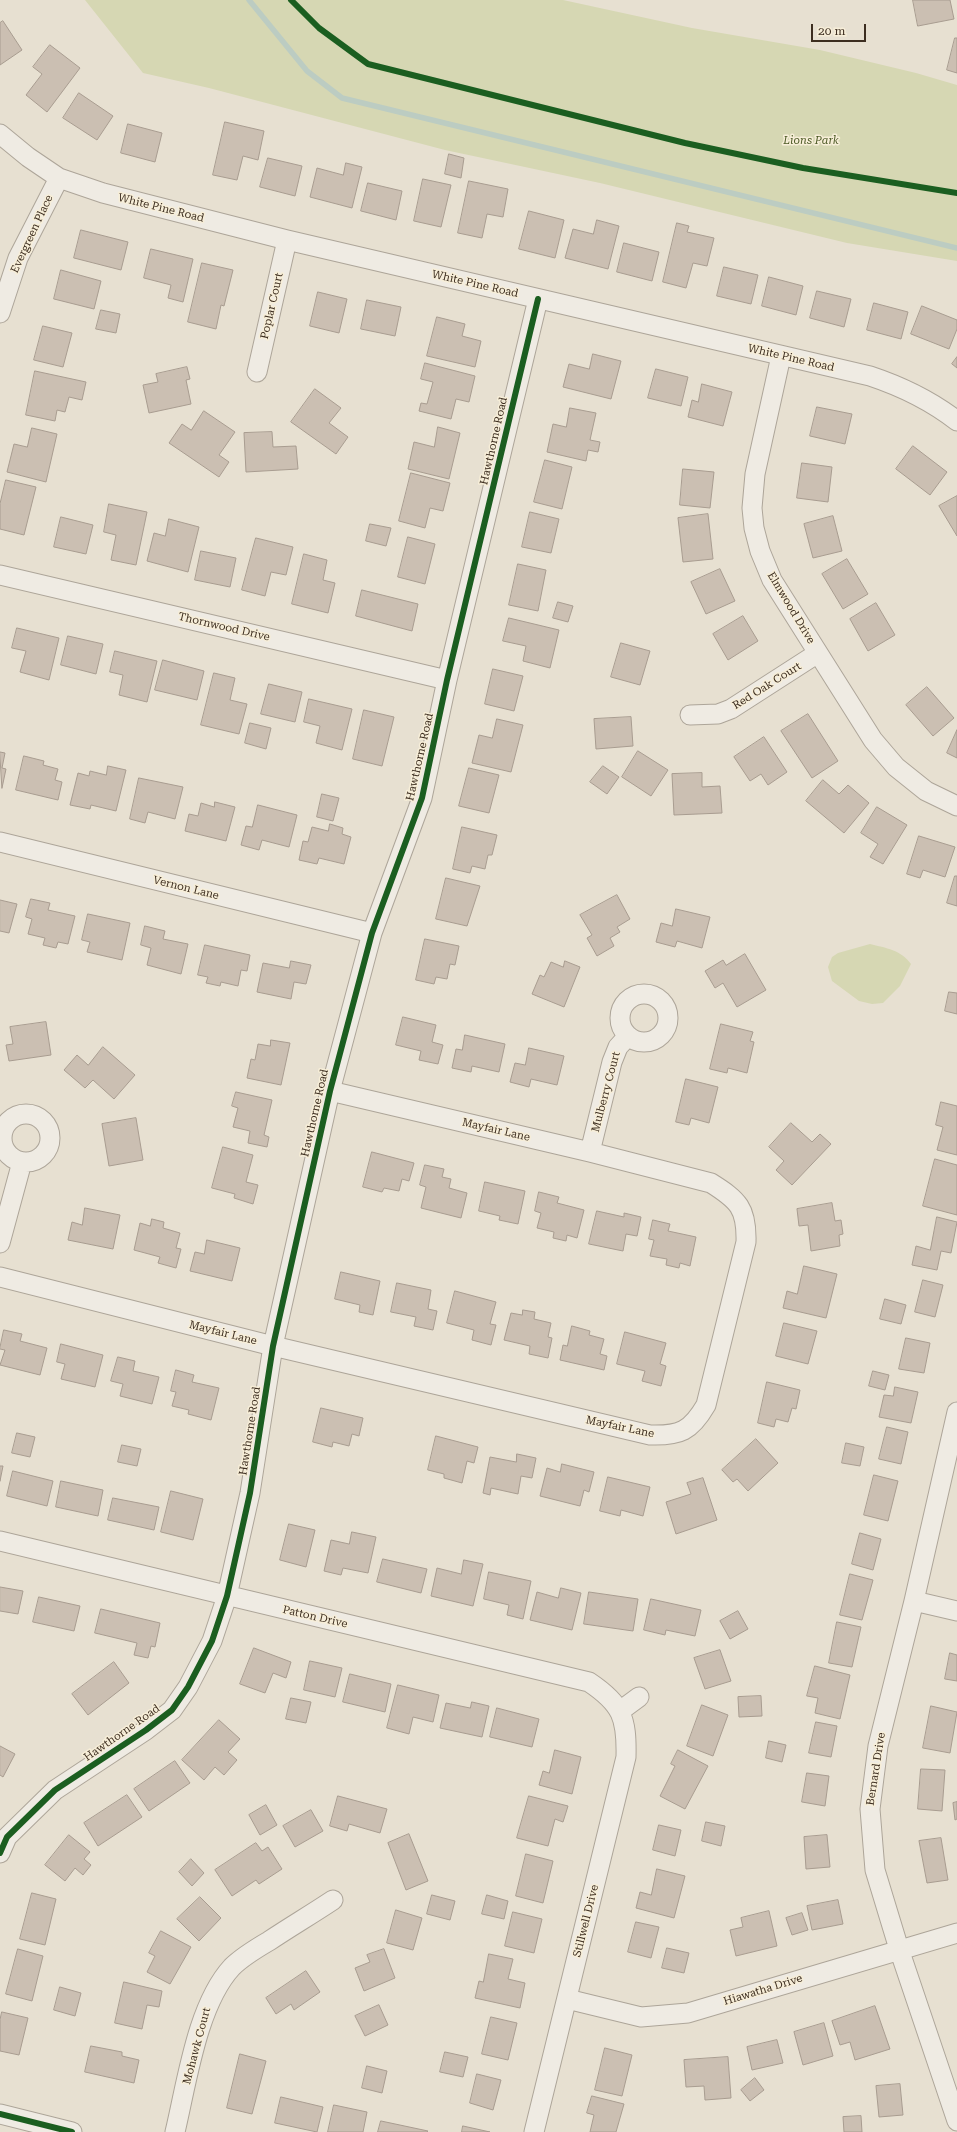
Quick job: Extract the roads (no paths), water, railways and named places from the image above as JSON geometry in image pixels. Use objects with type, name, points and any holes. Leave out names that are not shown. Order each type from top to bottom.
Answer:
[{"type":"street","name":"White Pine Road","points":[[0,134],[28,157],[59,178],[103,193],[287,240],[870,376],[904,388],[937,405],[957,421]]},
{"type":"street","name":"Evergreen Place","points":[[0,313],[18,258],[59,178]]},
{"type":"street","name":"Poplar Court","points":[[257,372],[287,240]]},
{"type":"street","name":"Hawthorne Road","points":[[2,1841],[55,1790],[146,1730],[172,1710],[188,1687],[212,1641],[227,1596],[257,1457],[273,1346],[330,1091],[372,934],[422,798],[447,680],[538,299]]},
{"type":"street","name":"Elmwood Drive","points":[[781,356],[755,474],[752,508],[754,528],[760,551],[772,580],[873,740],[896,768],[926,791],[957,806]]},
{"type":"street","name":"Thornwood Drive","points":[[0,575],[447,680]]},
{"type":"street","name":"Red Oak Court","points":[[690,715],[718,714],[731,709],[818,653]]},
{"type":"street","name":"Vernon Lane","points":[[0,842],[372,934]]},
{"type":"street","name":"Mulberry Court","points":[[590,1152],[612,1062],[618,1047],[628,1036]]},
{"type":"street","name":"Mayfair Lane","points":[[0,1277],[273,1346],[650,1435],[671,1435],[685,1430],[698,1419],[706,1405],[746,1242],[747,1222],[740,1207],[728,1194],[711,1183],[590,1152],[330,1091]]},
{"type":"street","points":[[0,1243],[22,1162]]},
{"type":"street","name":"Bernard Drive","points":[[957,1412],[914,1601],[878,1746],[870,1809],[875,1870],[898,1949],[957,2121]]},
{"type":"street","name":"Patton Drive","points":[[0,1541],[589,1682],[606,1693],[620,1710]]},
{"type":"street","points":[[914,1601],[957,1612]]},
{"type":"street","points":[[620,1710],[639,1698]]},
{"type":"street","name":"Stillwell Drive","points":[[534,2132],[626,1757],[627,1733],[620,1710]]},
{"type":"street","name":"Mohawk Court","points":[[175,2132],[201,2025],[208,2003],[219,1985],[232,1967],[255,1950],[333,1900]]},
{"type":"street","name":"Hiawatha Drive","points":[[567,1999],[641,2017],[688,2013],[898,1949],[957,1933]]},
{"type":"street","points":[[0,2114],[72,2132]]},
{"type":"waterway","points":[[249,0],[307,71],[342,98],[957,248]]},
{"type":"park label","name":"Lions Park","points":[[811,141]]}]
